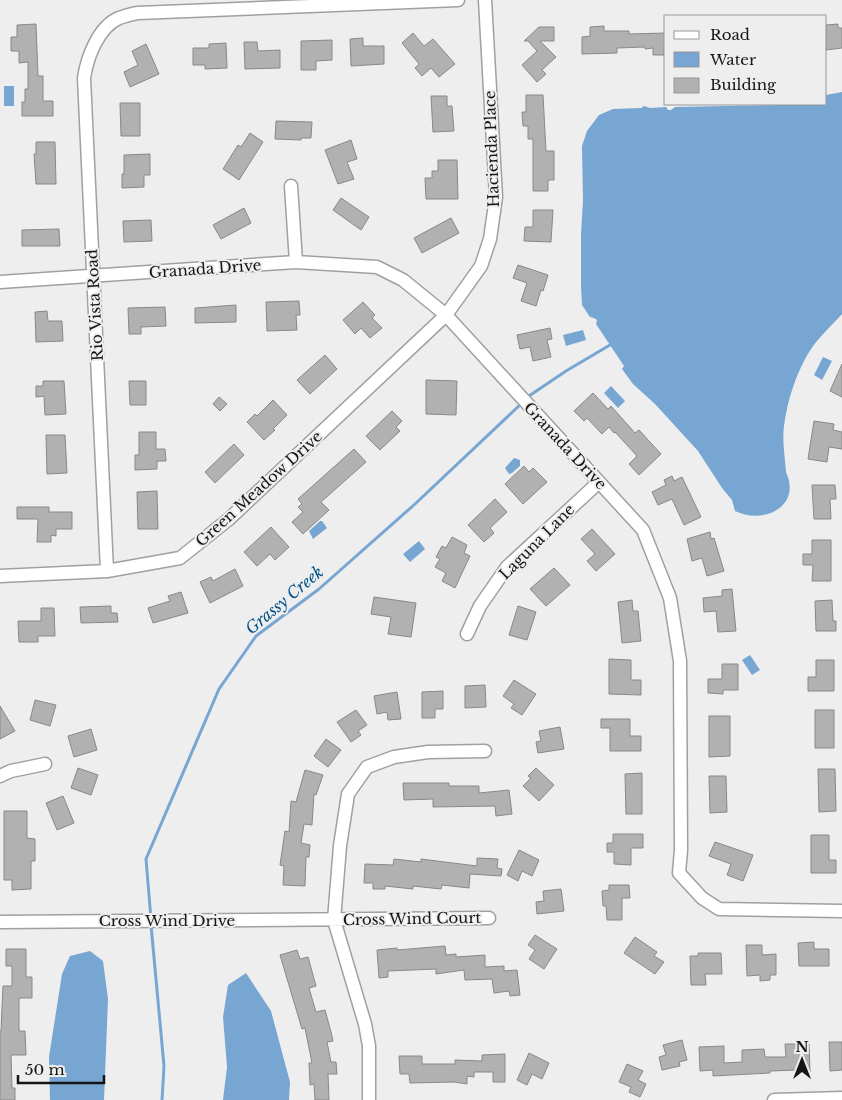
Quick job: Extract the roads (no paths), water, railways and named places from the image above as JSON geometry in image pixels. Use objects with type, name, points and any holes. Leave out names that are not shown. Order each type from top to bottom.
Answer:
[{"type":"street","name":"Rio Vista Road","points":[[107,571],[84,78],[89,55],[96,42],[117,19],[138,12],[458,0]]},
{"type":"street","name":"Hacienda Place","points":[[446,314],[482,266],[490,239],[496,197],[485,0]]},
{"type":"street","points":[[291,186],[296,262]]},
{"type":"street","name":"Granada Drive","points":[[0,282],[296,262],[377,266],[403,280],[446,314],[514,391],[643,530],[670,598],[680,662],[680,873],[702,898],[719,909],[842,911]]},
{"type":"street","name":"Green Meadow Drive","points":[[0,576],[107,571],[180,558],[230,519],[446,314]]},
{"type":"street","name":"Laguna Lane","points":[[467,634],[480,606],[507,567],[599,482]]},
{"type":"street","points":[[369,1100],[369,1046],[365,1024],[334,920],[340,846],[348,794],[367,767],[394,757],[428,752],[485,750]]},
{"type":"street","points":[[0,776],[11,771],[45,764]]},
{"type":"street","name":"Cross Wind Court","points":[[334,920],[490,918]]},
{"type":"street","name":"Cross Wind Drive","points":[[0,922],[334,920]]},
{"type":"street","points":[[774,1100],[842,1098]]},
{"type":"water","points":[[4,86],[14,86],[14,106],[4,106]]},
{"type":"water","points":[[842,92],[842,314],[811,349],[801,366],[790,396],[785,416],[783,437],[786,472],[790,484],[789,495],[777,510],[757,516],[746,515],[735,511],[732,500],[698,451],[655,404],[633,384],[622,369],[624,366],[596,324],[597,320],[590,317],[582,305],[582,146],[587,131],[599,115],[613,109],[641,108],[644,106],[650,108],[666,107],[668,110],[671,110],[675,107],[827,105],[827,95]]},
{"type":"water","points":[[583,330],[586,340],[566,346],[563,335]]},
{"type":"water","points":[[823,357],[832,361],[822,380],[814,375]]},
{"type":"water","points":[[611,386],[625,401],[618,408],[604,393]]},
{"type":"water","points":[[514,458],[520,460],[520,466],[509,474],[505,468]]},
{"type":"water","points":[[320,521],[327,528],[313,539],[309,531]]},
{"type":"water","points":[[419,541],[425,549],[410,562],[403,554]]},
{"type":"water","points":[[750,655],[760,670],[752,675],[742,660]]},
{"type":"water","points":[[90,951],[103,961],[108,999],[104,1100],[50,1100],[49,1057],[62,974],[70,956]]},
{"type":"water","points":[[246,973],[271,1011],[290,1082],[289,1100],[223,1100],[227,1067],[223,1017],[228,985]]},
{"type":"waterway","name":"Grassy Creek","points":[[526,398],[610,345]]},
{"type":"waterway","name":"Grassy Creek","points":[[151,919],[146,859],[219,689],[256,636],[319,589],[415,504],[522,403]]},
{"type":"waterway","name":"Grassy Creek","points":[[151,925],[164,1066],[162,1100]]}]
